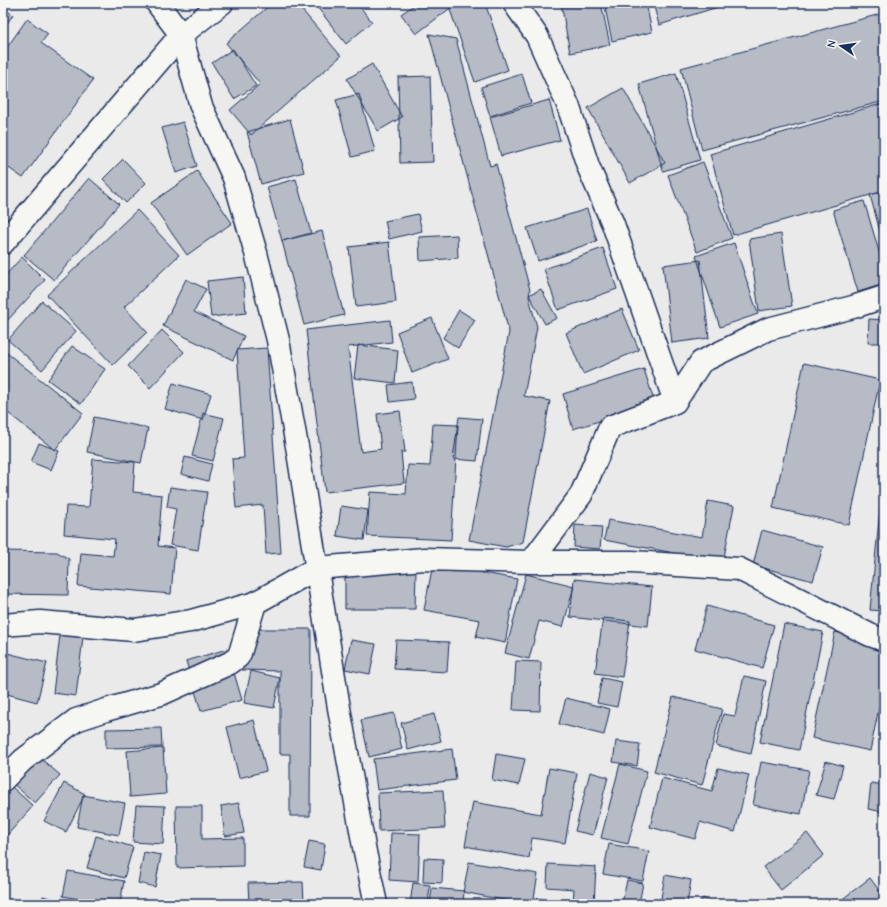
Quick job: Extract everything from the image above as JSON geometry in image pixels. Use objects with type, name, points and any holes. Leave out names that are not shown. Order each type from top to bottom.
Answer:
[{"type":"street","points":[[157,3],[181,35],[201,106],[234,178],[256,253],[278,340],[317,568],[340,716],[376,904]]},
{"type":"street","points":[[3,243],[181,35],[222,3]]},
{"type":"street","points":[[514,3],[537,36],[568,105],[588,166],[613,224],[675,402]]},
{"type":"street","points":[[531,562],[581,494],[610,427],[675,402],[701,362],[768,329],[853,307],[884,297]]},
{"type":"street","points":[[3,625],[40,622],[134,630],[191,621],[255,603],[317,568],[424,559],[531,562],[632,562],[739,569],[870,635],[884,640]]},
{"type":"street","points":[[3,780],[23,760],[76,720],[161,694],[230,663],[238,657],[240,653],[255,603]]},
{"type":"building","points":[[272,3],[296,3],[341,56],[251,135],[230,110],[260,84],[226,43]]},
{"type":"building","points":[[314,3],[357,3],[372,22],[346,44]]},
{"type":"building","points":[[412,3],[451,3],[453,6],[416,34],[401,14],[414,5]]},
{"type":"building","points":[[485,3],[508,70],[475,82],[448,4]]},
{"type":"building","points":[[561,3],[601,3],[610,45],[570,53]]},
{"type":"building","points":[[604,3],[646,3],[652,32],[612,41]]},
{"type":"building","points":[[653,3],[731,3],[659,25]]},
{"type":"building","points":[[3,8],[13,15],[3,29]]},
{"type":"building","points":[[884,13],[884,101],[702,150],[681,68]]},
{"type":"building","points":[[27,19],[48,34],[41,43],[93,80],[23,178],[3,164],[3,53]]},
{"type":"building","points":[[429,34],[456,39],[490,166],[496,164],[530,290],[529,297],[537,327],[524,396],[550,401],[523,542],[506,547],[469,540],[509,332]]},
{"type":"building","points":[[233,49],[256,86],[234,99],[212,63]]},
{"type":"building","points":[[372,64],[402,117],[378,131],[347,79]]},
{"type":"building","points":[[676,73],[700,160],[663,171],[639,84]]},
{"type":"building","points":[[522,74],[531,103],[490,116],[481,87]]},
{"type":"building","points":[[430,76],[433,162],[400,163],[398,77]]},
{"type":"building","points":[[623,88],[665,163],[630,183],[588,108]]},
{"type":"building","points":[[359,94],[375,151],[352,157],[336,100]]},
{"type":"building","points":[[549,100],[560,140],[501,156],[490,117]]},
{"type":"building","points":[[884,103],[884,191],[733,235],[710,154]]},
{"type":"building","points":[[290,119],[304,172],[261,184],[247,132]]},
{"type":"building","points":[[183,122],[197,166],[176,173],[162,128]]},
{"type":"building","points":[[123,159],[146,183],[126,203],[103,179]]},
{"type":"building","points":[[703,162],[732,238],[697,252],[668,175]]},
{"type":"building","points":[[197,171],[232,223],[187,255],[151,203]]},
{"type":"building","points":[[89,178],[119,204],[54,280],[24,255]]},
{"type":"building","points":[[296,179],[311,233],[282,241],[267,187]]},
{"type":"building","points":[[884,191],[884,246],[870,195]]},
{"type":"building","points":[[864,201],[884,268],[884,284],[858,292],[833,210]]},
{"type":"building","points":[[587,209],[597,241],[538,261],[527,228]]},
{"type":"building","points":[[137,210],[179,255],[124,307],[147,332],[113,365],[47,295]]},
{"type":"building","points":[[418,214],[422,231],[389,239],[385,221]]},
{"type":"building","points":[[322,231],[344,315],[304,325],[282,241]]},
{"type":"building","points":[[781,234],[792,306],[759,311],[749,239]]},
{"type":"building","points":[[457,235],[458,258],[420,261],[419,237]]},
{"type":"building","points":[[389,242],[396,302],[356,307],[349,247]]},
{"type":"building","points":[[734,243],[758,314],[720,327],[696,256]]},
{"type":"building","points":[[603,248],[617,289],[558,310],[544,269]]},
{"type":"building","points":[[22,257],[45,280],[3,325],[3,278]]},
{"type":"building","points":[[700,260],[709,338],[672,343],[663,265]]},
{"type":"building","points":[[243,277],[246,313],[211,317],[207,281]]},
{"type":"building","points":[[186,279],[206,289],[194,312],[244,336],[233,360],[163,326]]},
{"type":"building","points":[[541,289],[557,318],[545,324],[529,295]]},
{"type":"building","points":[[42,301],[76,331],[42,370],[8,340]]},
{"type":"building","points":[[622,309],[639,350],[583,374],[566,333]]},
{"type":"building","points":[[459,310],[475,320],[458,348],[443,338]]},
{"type":"building","points":[[432,318],[448,359],[412,373],[397,332]]},
{"type":"building","points":[[869,319],[884,320],[884,343],[868,343]]},
{"type":"building","points":[[390,320],[392,342],[348,347],[361,452],[381,449],[377,414],[400,411],[405,452],[401,452],[404,483],[325,492],[306,330]]},
{"type":"building","points":[[162,330],[184,352],[150,388],[128,366]]},
{"type":"building","points":[[358,345],[398,350],[395,383],[354,378]]},
{"type":"building","points":[[72,346],[105,369],[81,404],[48,380]]},
{"type":"building","points":[[267,348],[281,553],[266,554],[263,505],[236,508],[232,459],[244,458],[237,350]]},
{"type":"building","points":[[3,350],[83,413],[55,450],[3,409]]},
{"type":"building","points":[[804,363],[880,380],[849,525],[773,508]]},
{"type":"building","points":[[644,369],[655,404],[573,429],[563,394]]},
{"type":"building","points":[[412,382],[414,399],[390,402],[388,385]]},
{"type":"building","points":[[173,383],[211,394],[203,420],[165,409]]},
{"type":"building","points":[[203,413],[224,418],[213,461],[192,456]]},
{"type":"building","points":[[94,417],[148,428],[141,463],[87,452]]},
{"type":"building","points":[[459,417],[482,419],[477,461],[453,459]]},
{"type":"building","points":[[433,424],[458,425],[451,540],[367,536],[370,492],[406,494],[408,465],[430,466]]},
{"type":"building","points":[[39,443],[59,451],[51,470],[31,462]]},
{"type":"building","points":[[185,457],[212,464],[208,481],[181,474]]},
{"type":"building","points":[[93,459],[135,462],[133,492],[162,495],[158,546],[175,548],[171,594],[78,586],[81,553],[113,556],[115,539],[64,534],[66,506],[89,507]]},
{"type":"building","points":[[884,469],[884,611],[870,610]]},
{"type":"building","points":[[170,487],[207,492],[198,550],[170,545],[176,509],[167,507]]},
{"type":"building","points":[[708,501],[734,506],[723,562],[604,540],[608,520],[702,537]]},
{"type":"building","points":[[341,506],[368,510],[364,540],[337,536]]},
{"type":"building","points":[[575,525],[602,527],[600,549],[574,547]]},
{"type":"building","points":[[762,530],[823,547],[813,581],[753,565]]},
{"type":"building","points":[[3,551],[57,552],[69,559],[68,595],[3,594]]},
{"type":"building","points":[[433,564],[517,579],[505,643],[476,637],[480,620],[424,610]]},
{"type":"building","points":[[345,569],[416,570],[415,609],[345,609]]},
{"type":"building","points":[[526,574],[574,586],[563,627],[539,621],[529,659],[505,653]]},
{"type":"building","points":[[574,579],[652,587],[648,626],[570,617]]},
{"type":"building","points":[[707,606],[774,625],[762,668],[695,649]]},
{"type":"building","points":[[603,618],[630,621],[622,677],[595,673]]},
{"type":"building","points":[[784,624],[823,632],[799,750],[760,742]]},
{"type":"building","points":[[242,629],[311,629],[310,816],[290,816],[290,754],[280,754],[280,671],[242,670]]},
{"type":"building","points":[[835,632],[884,643],[884,684],[870,751],[812,738]]},
{"type":"building","points":[[60,635],[83,637],[76,696],[53,693]]},
{"type":"building","points":[[351,640],[376,644],[370,674],[345,669]]},
{"type":"building","points":[[396,640],[449,642],[447,672],[394,669]]},
{"type":"building","points":[[227,649],[242,700],[201,711],[186,661]]},
{"type":"building","points":[[3,652],[47,663],[37,702],[3,693]]},
{"type":"building","points":[[516,661],[541,662],[540,711],[513,710]]},
{"type":"building","points":[[251,671],[280,678],[274,708],[244,703]]},
{"type":"building","points":[[744,676],[766,681],[751,754],[716,746],[723,714],[735,716]]},
{"type":"building","points":[[602,678],[622,682],[617,707],[597,703]]},
{"type":"building","points":[[673,697],[722,709],[702,785],[654,772]]},
{"type":"building","points":[[566,698],[610,709],[604,735],[559,724]]},
{"type":"building","points":[[394,713],[402,749],[369,757],[361,720]]},
{"type":"building","points":[[434,714],[441,741],[408,750],[401,723]]},
{"type":"building","points":[[254,720],[266,771],[239,778],[227,727]]},
{"type":"building","points":[[161,728],[162,747],[106,748],[106,729]]},
{"type":"building","points":[[616,741],[640,744],[637,766],[613,762]]},
{"type":"building","points":[[26,746],[60,775],[35,803],[3,775]]},
{"type":"building","points":[[163,748],[166,794],[130,797],[127,751]]},
{"type":"building","points":[[452,749],[456,780],[377,790],[373,759]]},
{"type":"building","points":[[496,754],[525,759],[519,785],[492,780]]},
{"type":"building","points":[[826,761],[843,766],[834,799],[816,795]]},
{"type":"building","points":[[761,762],[809,770],[801,814],[753,805]]},
{"type":"building","points":[[620,764],[647,771],[628,844],[601,838]]},
{"type":"building","points":[[549,768],[577,773],[565,843],[532,838],[529,858],[465,846],[473,802],[541,814]]},
{"type":"building","points":[[718,768],[749,775],[735,832],[700,822],[695,839],[650,827],[662,778],[712,791]]},
{"type":"building","points":[[590,772],[608,777],[593,835],[575,831]]},
{"type":"building","points":[[3,779],[33,806],[3,840]]},
{"type":"building","points":[[64,783],[85,794],[66,832],[44,821]]},
{"type":"building","points":[[871,783],[884,785],[884,812],[868,809]]},
{"type":"building","points":[[443,790],[445,828],[379,831],[378,793]]},
{"type":"building","points":[[83,795],[125,803],[119,835],[77,827]]},
{"type":"building","points":[[239,803],[244,833],[225,836],[221,806]]},
{"type":"building","points":[[136,805],[165,806],[163,844],[133,842]]},
{"type":"building","points":[[176,806],[202,806],[202,839],[243,838],[243,866],[177,868]]},
{"type":"building","points":[[391,833],[420,834],[418,882],[389,880]]},
{"type":"building","points":[[807,833],[824,855],[781,890],[763,867]]},
{"type":"building","points":[[96,836],[133,847],[124,878],[87,868]]},
{"type":"building","points":[[309,841],[325,844],[321,870],[304,867]]},
{"type":"building","points":[[609,844],[649,851],[643,881],[603,874]]},
{"type":"building","points":[[144,852],[161,855],[155,887],[138,883]]},
{"type":"building","points":[[424,858],[443,859],[442,883],[423,882]]},
{"type":"building","points":[[469,862],[538,874],[533,904],[524,904],[463,892]]},
{"type":"building","points":[[548,864],[596,867],[594,904],[573,904],[574,889],[547,887]]},
{"type":"building","points":[[68,871],[124,881],[120,904],[107,904],[63,896]]},
{"type":"building","points":[[665,875],[691,880],[687,904],[660,904]]},
{"type":"building","points":[[870,878],[884,897],[884,904],[836,904]]},
{"type":"building","points":[[627,880],[643,883],[639,904],[622,904]]},
{"type":"building","points":[[303,882],[304,902],[249,904],[248,883]]},
{"type":"building","points":[[413,883],[430,885],[428,904],[410,904]]},
{"type":"building","points":[[432,888],[464,891],[463,904],[430,904]]},
{"type":"building","points":[[43,896],[71,904],[40,904]]},
{"type":"building","points":[[537,898],[568,904],[536,904]]},
{"type":"building","points":[[703,898],[715,904],[699,904]]},
{"type":"building","points":[[8,900],[22,904],[7,904]]}]
